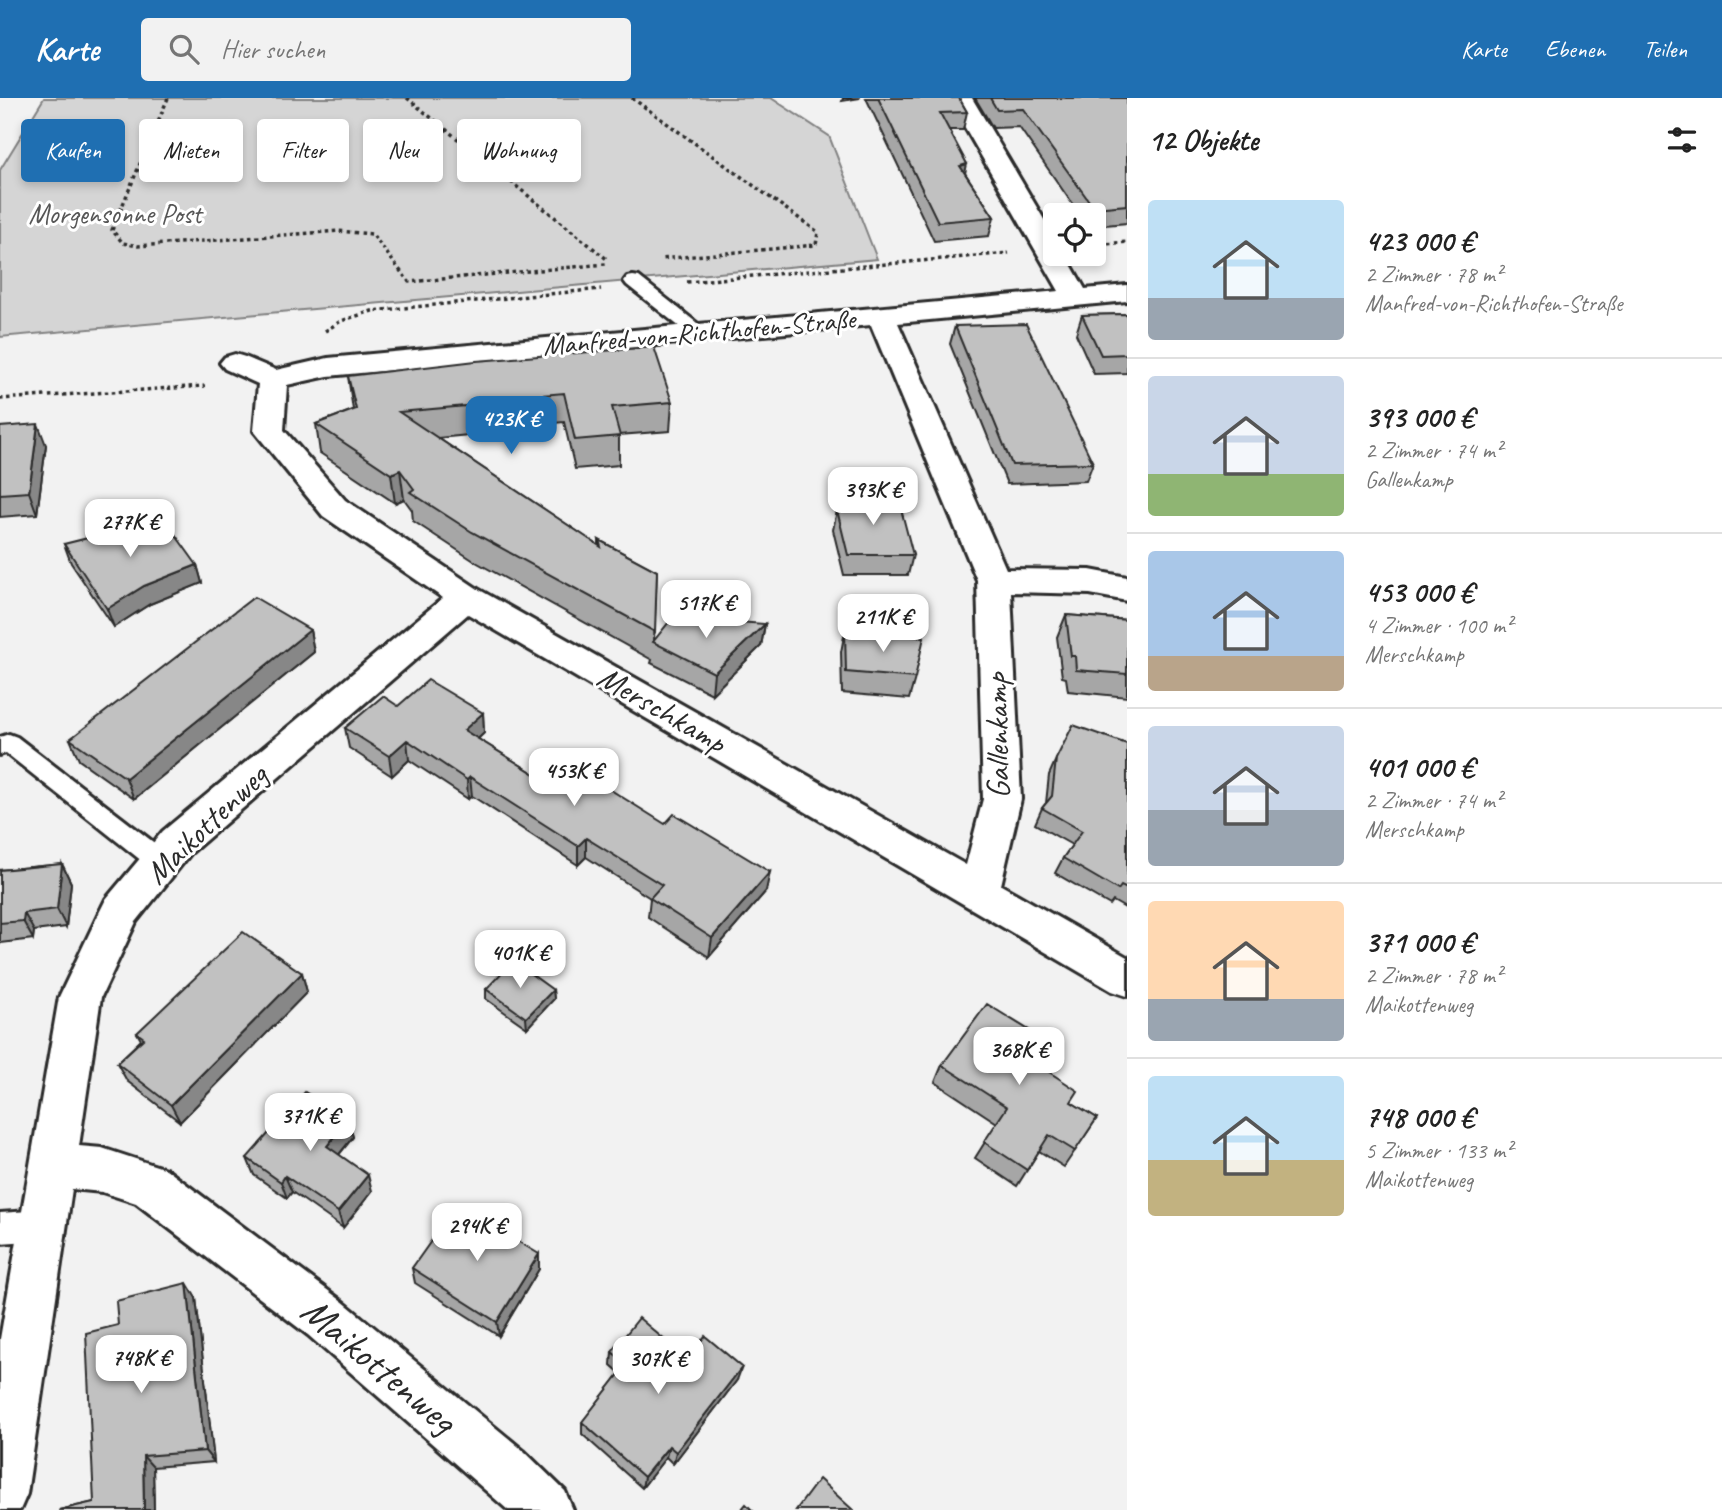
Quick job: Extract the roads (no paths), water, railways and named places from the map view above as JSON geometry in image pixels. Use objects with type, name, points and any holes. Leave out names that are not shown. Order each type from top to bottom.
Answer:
[{"type":"street","points":[[960,98],[1077,298]]},
{"type":"street","name":"Manfred-von-Richthofen-Straße","points":[[273,380],[328,367],[1127,293]]},
{"type":"street","name":"Gallenkamp","points":[[881,315],[993,580],[1002,799],[980,891]]},
{"type":"street","points":[[235,363],[273,380]]},
{"type":"street","name":"Merschkamp","points":[[273,380],[270,432],[334,508],[466,597],[1127,978]]},
{"type":"street","points":[[993,580],[1090,582],[1127,589]]},
{"type":"street","name":"Maikottenweg","points":[[0,1494],[80,997],[120,911],[177,842],[466,597]]},
{"type":"street","name":"Maikottenweg","points":[[54,1165],[102,1170],[150,1185],[325,1318],[505,1470],[546,1510]]},
{"type":"lane","points":[[633,281],[696,331]]},
{"type":"lane","points":[[0,746],[9,743],[161,862]]},
{"type":"lane","points":[[0,1227],[44,1225]]},
{"type":"park label","name":"Morgensonne Post","points":[[115,213]]}]
